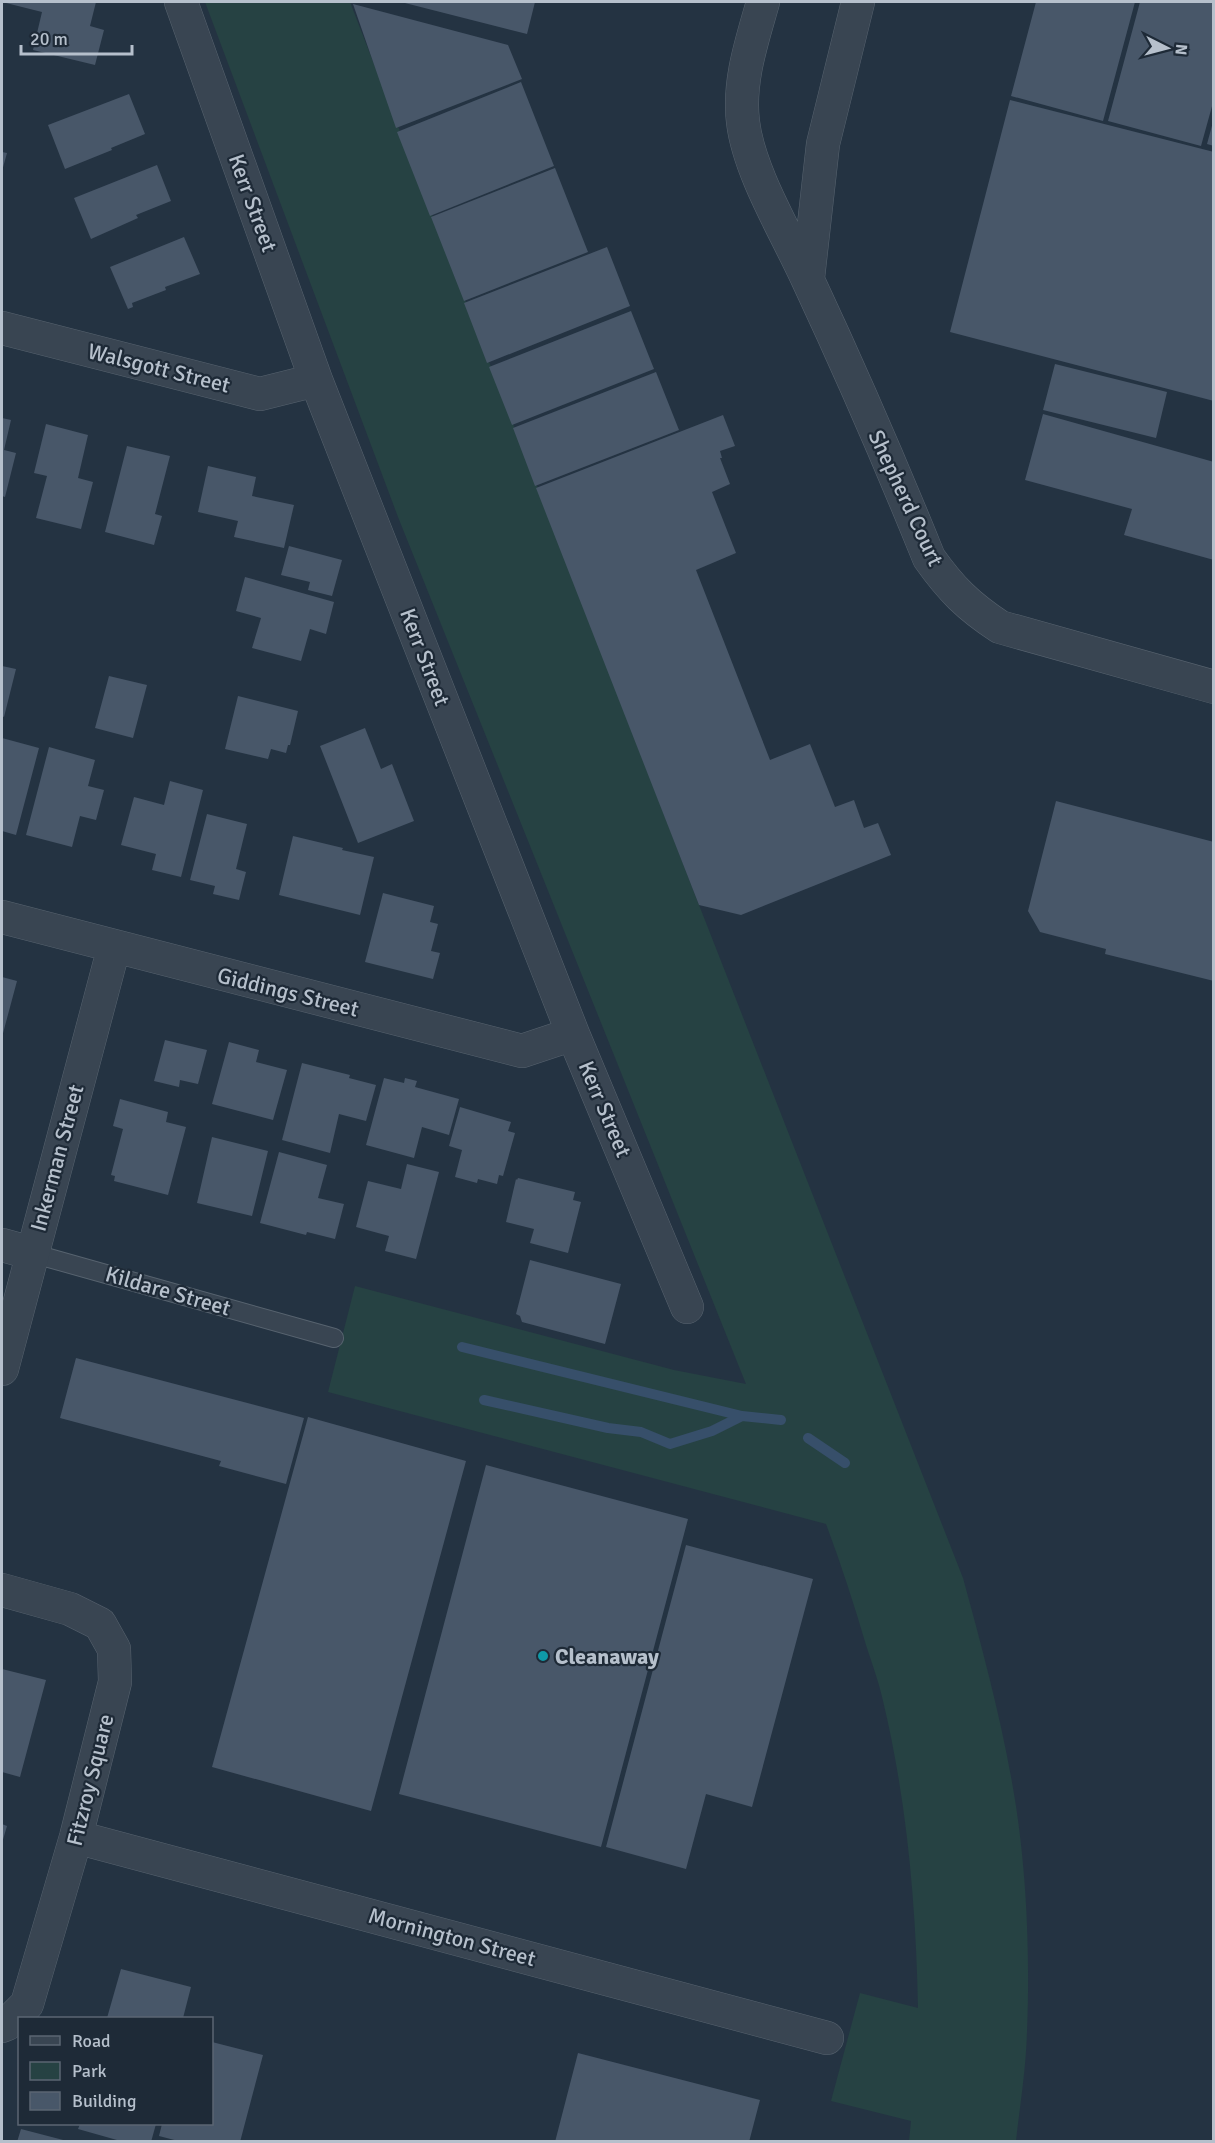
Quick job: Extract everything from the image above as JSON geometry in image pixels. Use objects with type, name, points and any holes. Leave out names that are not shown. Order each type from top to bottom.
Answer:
[{"type":"street","name":"Kerr Street","points":[[182,2],[316,380],[573,1034],[687,1307]]},
{"type":"street","name":"Shepherd Court","points":[[763,2],[745,72],[742,105],[743,123],[753,162],[808,278],[929,558],[950,587],[973,609],[1000,627],[1214,687]]},
{"type":"street","points":[[808,278],[824,144],[858,2]]},
{"type":"street","name":"Walsgott Street","points":[[2,328],[260,394],[316,380]]},
{"type":"street","name":"Giddings Street","points":[[2,917],[522,1051],[573,1034]]},
{"type":"street","name":"Inkerman Street","points":[[2,1369],[16,1249],[114,947]]},
{"type":"street","name":"Fitzroy Square","points":[[2,1590],[70,1609],[100,1624],[114,1649],[115,1682],[76,1837],[27,2004],[7,2024],[2,2026]]},
{"type":"street","name":"Mornington Street","points":[[76,1837],[827,2038]]},
{"type":"lane","name":"Kildare Street","points":[[16,1249],[334,1338]]},
{"type":"green space","points":[[205,2],[350,2],[699,905],[963,1578],[1005,1744],[1022,1857],[1027,1916],[1028,2004],[1025,2060],[1016,2141],[909,2141],[911,2121],[831,2101],[860,1993],[918,2008],[909,1853],[891,1739],[877,1680],[826,1524],[328,1392],[355,1286],[674,1370],[746,1384],[398,517]]},
{"type":"building","points":[[2,2],[96,2],[90,26],[104,30],[95,65],[33,50],[42,12]]},
{"type":"building","points":[[401,2],[535,2],[527,34]]},
{"type":"building","points":[[1036,2],[1135,2],[1103,121],[1011,96]]},
{"type":"building","points":[[1140,2],[1214,2],[1214,99],[1201,146],[1108,121]]},
{"type":"building","points":[[353,4],[508,45],[522,79],[396,128]]},
{"type":"building","points":[[521,82],[554,166],[430,216],[397,132]]},
{"type":"building","points":[[129,94],[145,134],[65,169],[48,125]]},
{"type":"building","points":[[1010,100],[1214,152],[1214,401],[950,332]]},
{"type":"building","points":[[1214,122],[1214,146],[1207,144]]},
{"type":"building","points":[[2,152],[7,153],[2,171]]},
{"type":"building","points":[[157,165],[171,201],[136,215],[138,218],[91,239],[74,198]]},
{"type":"building","points":[[555,168],[588,252],[464,301],[431,217]]},
{"type":"building","points":[[184,237],[200,274],[132,303],[133,307],[128,309],[110,267]]},
{"type":"building","points":[[607,247],[630,306],[487,363],[464,303]]},
{"type":"building","points":[[631,311],[654,369],[512,425],[489,367]]},
{"type":"building","points":[[1055,364],[1167,392],[1156,438],[1043,410]]},
{"type":"building","points":[[656,372],[679,430],[535,486],[513,428]]},
{"type":"building","points":[[1043,414],[1214,462],[1214,560],[1124,535],[1132,509],[1025,480]]},
{"type":"building","points":[[723,415],[735,446],[720,451],[722,458],[720,458],[730,484],[712,492],[736,553],[696,570],[770,760],[810,744],[835,807],[854,800],[864,828],[878,823],[891,855],[741,915],[699,905],[536,488]]},
{"type":"building","points":[[2,418],[11,420],[4,450],[16,453],[5,497],[2,496]]},
{"type":"building","points":[[46,424],[88,435],[78,478],[93,482],[81,529],[36,518],[47,476],[34,473]]},
{"type":"building","points":[[127,446],[170,456],[155,514],[162,516],[154,545],[105,532]]},
{"type":"building","points":[[208,466],[256,477],[252,496],[294,505],[284,548],[234,537],[238,521],[198,512]]},
{"type":"building","points":[[289,546],[342,560],[332,596],[308,590],[310,582],[281,575]]},
{"type":"building","points":[[245,577],[334,602],[326,634],[310,629],[301,661],[252,648],[261,618],[236,611]]},
{"type":"building","points":[[2,666],[16,669],[4,717],[2,716]]},
{"type":"building","points":[[109,676],[147,685],[133,738],[95,728]]},
{"type":"building","points":[[238,696],[298,711],[286,753],[271,749],[268,759],[225,749]]},
{"type":"building","points":[[365,728],[381,769],[392,764],[414,821],[358,843],[320,746]]},
{"type":"building","points":[[2,738],[39,748],[16,835],[2,831]]},
{"type":"building","points":[[49,747],[95,760],[88,786],[104,790],[96,820],[80,816],[72,847],[26,835]]},
{"type":"building","points":[[170,781],[203,790],[181,877],[152,870],[156,854],[121,845],[134,797],[164,805]]},
{"type":"building","points":[[1056,801],[1214,842],[1214,981],[1105,954],[1106,949],[1040,932],[1028,911]]},
{"type":"building","points":[[207,814],[247,824],[236,869],[246,872],[239,900],[213,894],[215,886],[190,880]]},
{"type":"building","points":[[293,836],[374,857],[360,915],[279,895]]},
{"type":"building","points":[[383,893],[434,906],[430,922],[438,924],[431,951],[440,953],[433,979],[365,962]]},
{"type":"building","points":[[2,977],[17,981],[2,1037]]},
{"type":"building","points":[[165,1040],[207,1050],[198,1084],[180,1080],[179,1087],[154,1081]]},
{"type":"building","points":[[229,1042],[259,1050],[256,1062],[287,1070],[273,1120],[212,1104]]},
{"type":"building","points":[[302,1063],[350,1075],[349,1078],[376,1085],[366,1121],[339,1114],[330,1153],[282,1140]]},
{"type":"building","points":[[384,1078],[404,1083],[405,1078],[417,1081],[415,1087],[459,1099],[449,1135],[422,1127],[414,1158],[366,1145]]},
{"type":"building","points":[[120,1099],[168,1112],[166,1122],[186,1127],[168,1195],[114,1181],[115,1176],[111,1175],[123,1129],[113,1126]]},
{"type":"building","points":[[460,1107],[511,1122],[508,1131],[515,1133],[503,1176],[499,1175],[497,1184],[478,1179],[477,1183],[455,1177],[462,1150],[449,1146]]},
{"type":"building","points":[[212,1137],[268,1151],[252,1216],[197,1203]]},
{"type":"building","points":[[279,1152],[327,1165],[318,1198],[344,1204],[335,1239],[307,1232],[306,1235],[260,1223]]},
{"type":"building","points":[[407,1164],[439,1172],[416,1259],[385,1251],[389,1236],[356,1227],[368,1181],[401,1189]]},
{"type":"building","points":[[518,1178],[575,1192],[573,1200],[581,1202],[568,1253],[530,1243],[534,1229],[506,1222]]},
{"type":"building","points":[[530,1260],[621,1284],[605,1344],[522,1322],[520,1316],[516,1314]]},
{"type":"building","points":[[76,1358],[304,1418],[286,1484],[219,1466],[221,1461],[60,1418]]},
{"type":"building","points":[[308,1417],[466,1461],[371,1811],[212,1767]]},
{"type":"building","name":"Cleanaway","points":[[486,1465],[688,1519],[601,1847],[399,1794]]},
{"type":"building","points":[[686,1545],[813,1579],[752,1807],[706,1794],[686,1869],[606,1847]]},
{"type":"building","points":[[2,1669],[46,1680],[20,1777],[2,1772]]},
{"type":"building","points":[[2,1824],[7,1826],[2,1843]]},
{"type":"building","points":[[121,1969],[191,1987],[183,2017],[107,2017]]},
{"type":"building","points":[[213,2042],[263,2055],[240,2142],[182,2142],[159,2136],[162,2125],[213,2125]]},
{"type":"building","points":[[578,2053],[760,2100],[749,2142],[555,2142]]},
{"type":"building","points":[[80,2125],[156,2125],[151,2142],[124,2142],[78,2129]]},
{"type":"building","points":[[21,2129],[67,2141],[67,2142],[17,2142]]},
{"type":"waterway","points":[[462,1347],[742,1416]]},
{"type":"waterway","points":[[484,1400],[608,1428],[641,1432],[670,1444],[712,1431],[742,1416],[781,1420]]},
{"type":"waterway","points":[[808,1438],[845,1463]]},
{"type":"place","name":"Cleanaway","points":[[543,1656]]}]
